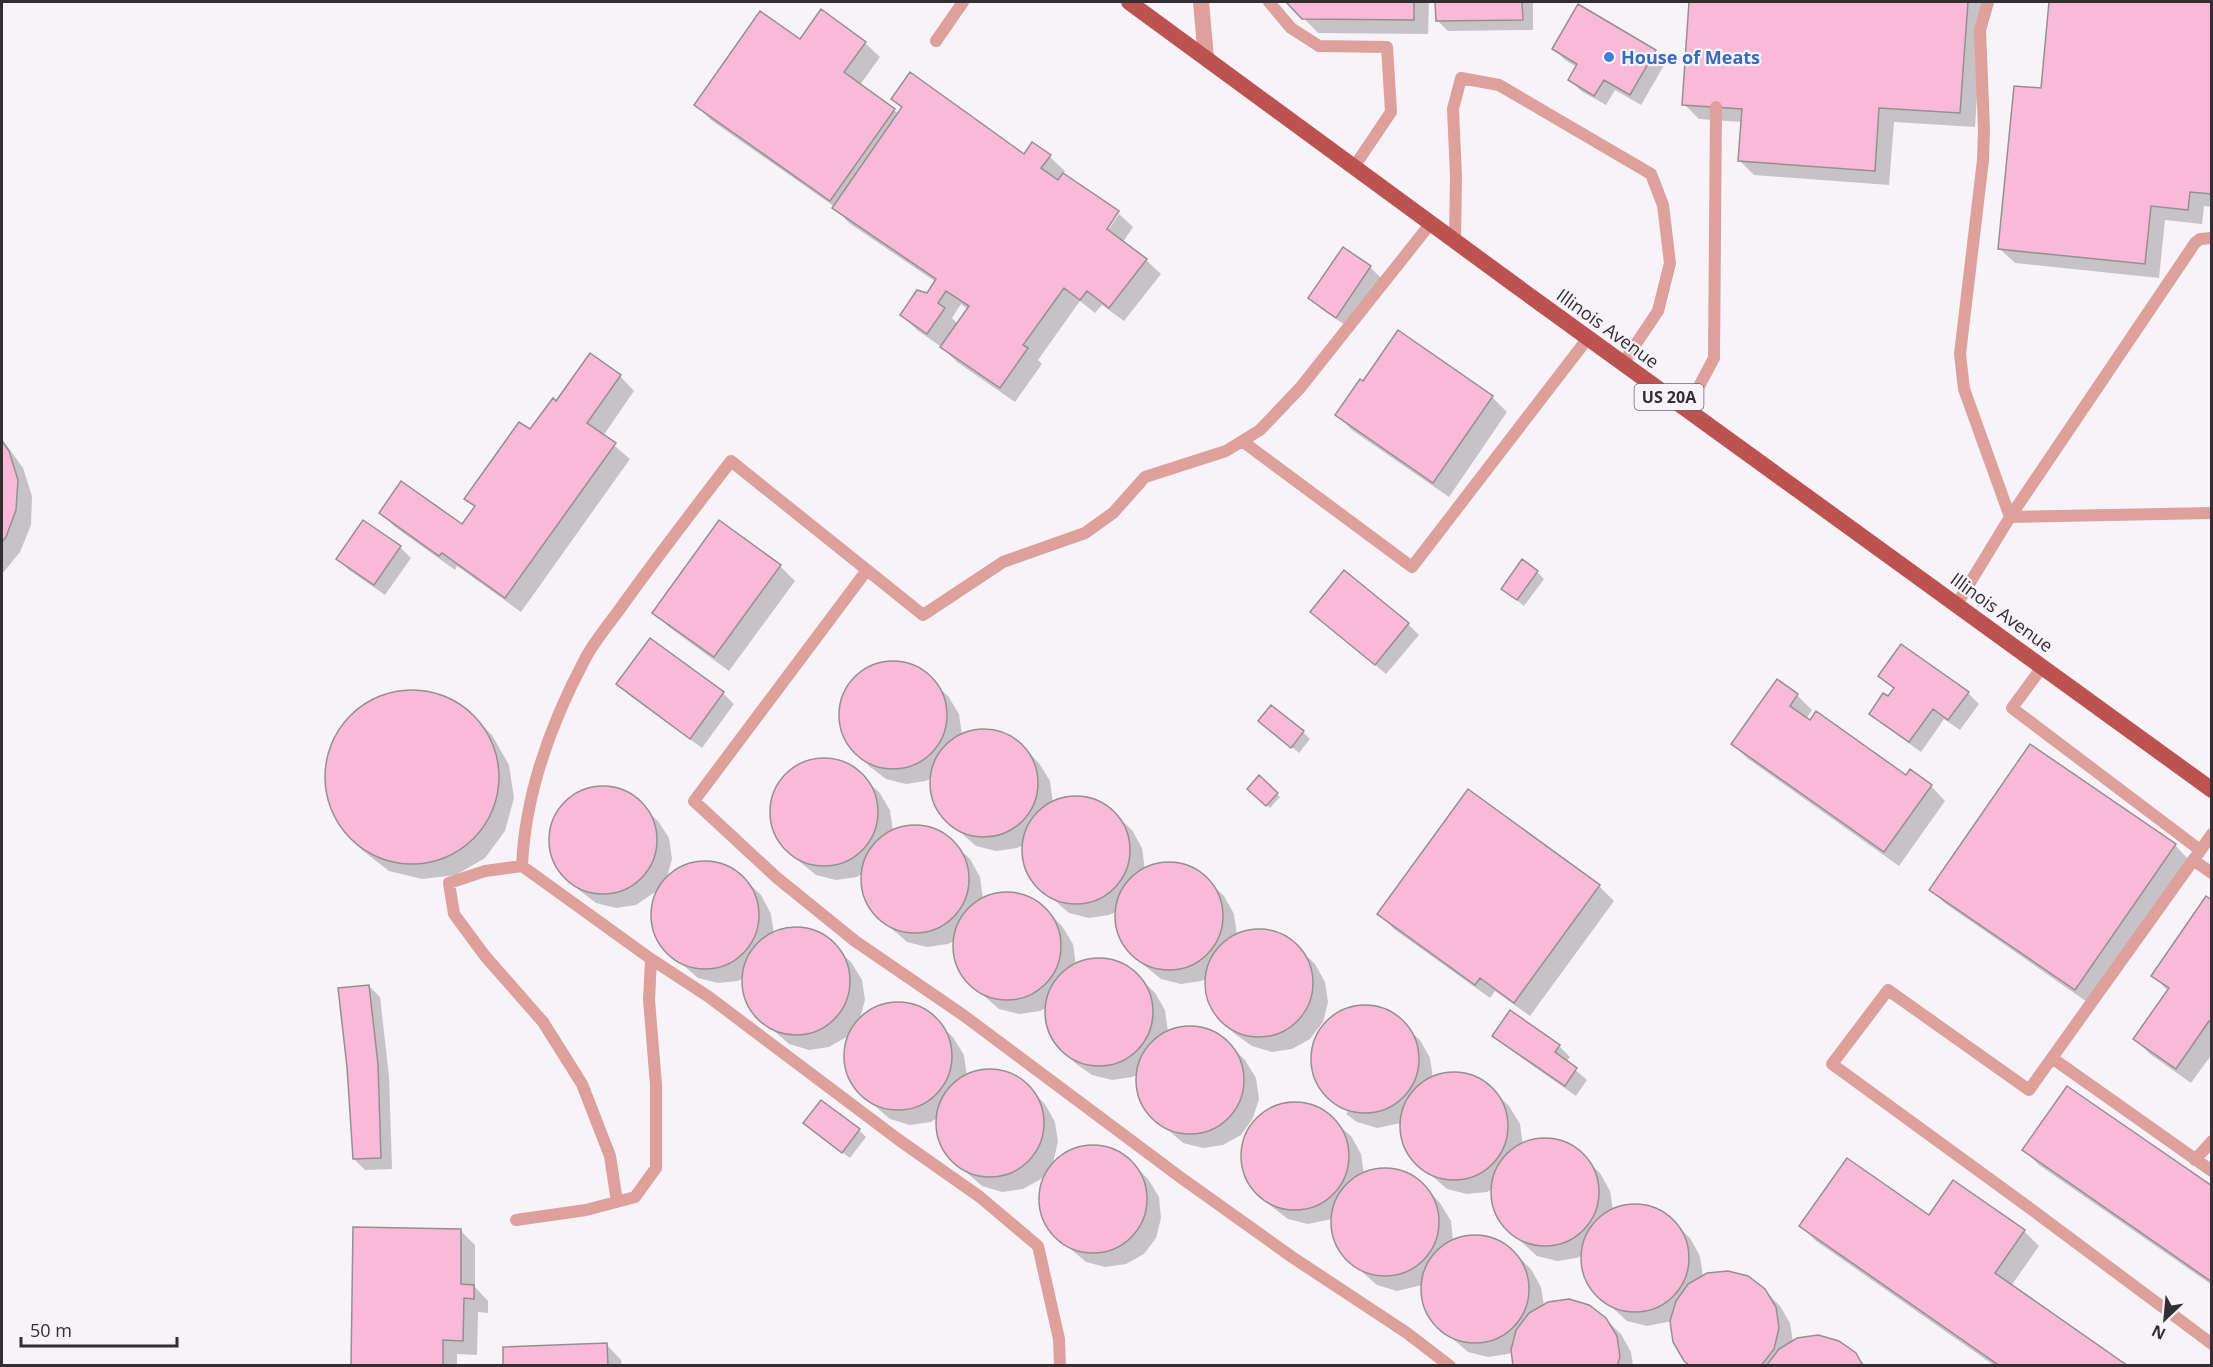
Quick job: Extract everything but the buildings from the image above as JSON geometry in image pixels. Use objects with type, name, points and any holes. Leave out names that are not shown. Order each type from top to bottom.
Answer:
[{"type":"main road","name":"Illinois Avenue","points":[[1129,2],[2211,790]]},
{"type":"street","points":[[1201,2],[1206,58]]},
{"type":"lane","points":[[936,40],[963,2]]},
{"type":"lane","points":[[1269,2],[1291,28],[1319,46],[1387,47],[1391,112],[1354,167]]},
{"type":"lane","points":[[1988,2],[1980,30],[1983,160],[1960,354],[1964,389],[2010,517]]},
{"type":"lane","points":[[1455,241],[1456,176],[1453,110],[1461,78],[1499,85],[1651,174],[1663,205],[1670,263],[1658,311],[1623,363]]},
{"type":"lane","points":[[1687,409],[1714,358],[1716,107]]},
{"type":"lane","points":[[522,866],[524,833],[533,787],[559,716],[586,657],[651,565],[731,461],[923,615],[1003,562],[1085,533],[1113,513],[1145,477],[1226,451],[1260,430],[1300,388],[1431,223]]},
{"type":"lane","points":[[1957,604],[2010,517],[2195,243],[2200,239],[2211,238]]},
{"type":"lane","points":[[1242,441],[1412,567],[1588,338]]},
{"type":"lane","points":[[2010,517],[2211,513]]},
{"type":"lane","points":[[867,570],[694,801],[776,877],[855,941],[963,1016],[1292,1257],[1407,1333],[1450,1365]]},
{"type":"lane","points":[[2043,666],[2012,708],[2196,855],[2211,873]]},
{"type":"lane","points":[[2211,834],[2030,1090],[1888,990],[1832,1064],[2036,1212],[2211,1344]]},
{"type":"lane","points":[[617,1202],[610,1156],[582,1084],[543,1022],[485,956],[454,914],[449,882],[485,871],[522,866],[709,998],[899,1140],[980,1197],[1038,1246],[1059,1339],[1060,1365]]},
{"type":"lane","points":[[516,1220],[586,1210],[635,1197],[656,1168],[656,1085],[649,1000],[651,959]]},
{"type":"lane","points":[[2052,1058],[2211,1171]]},
{"type":"lane","points":[[2196,1160],[2211,1141]]},
{"type":"place","name":"House of Meats","points":[[1609,57]]}]
